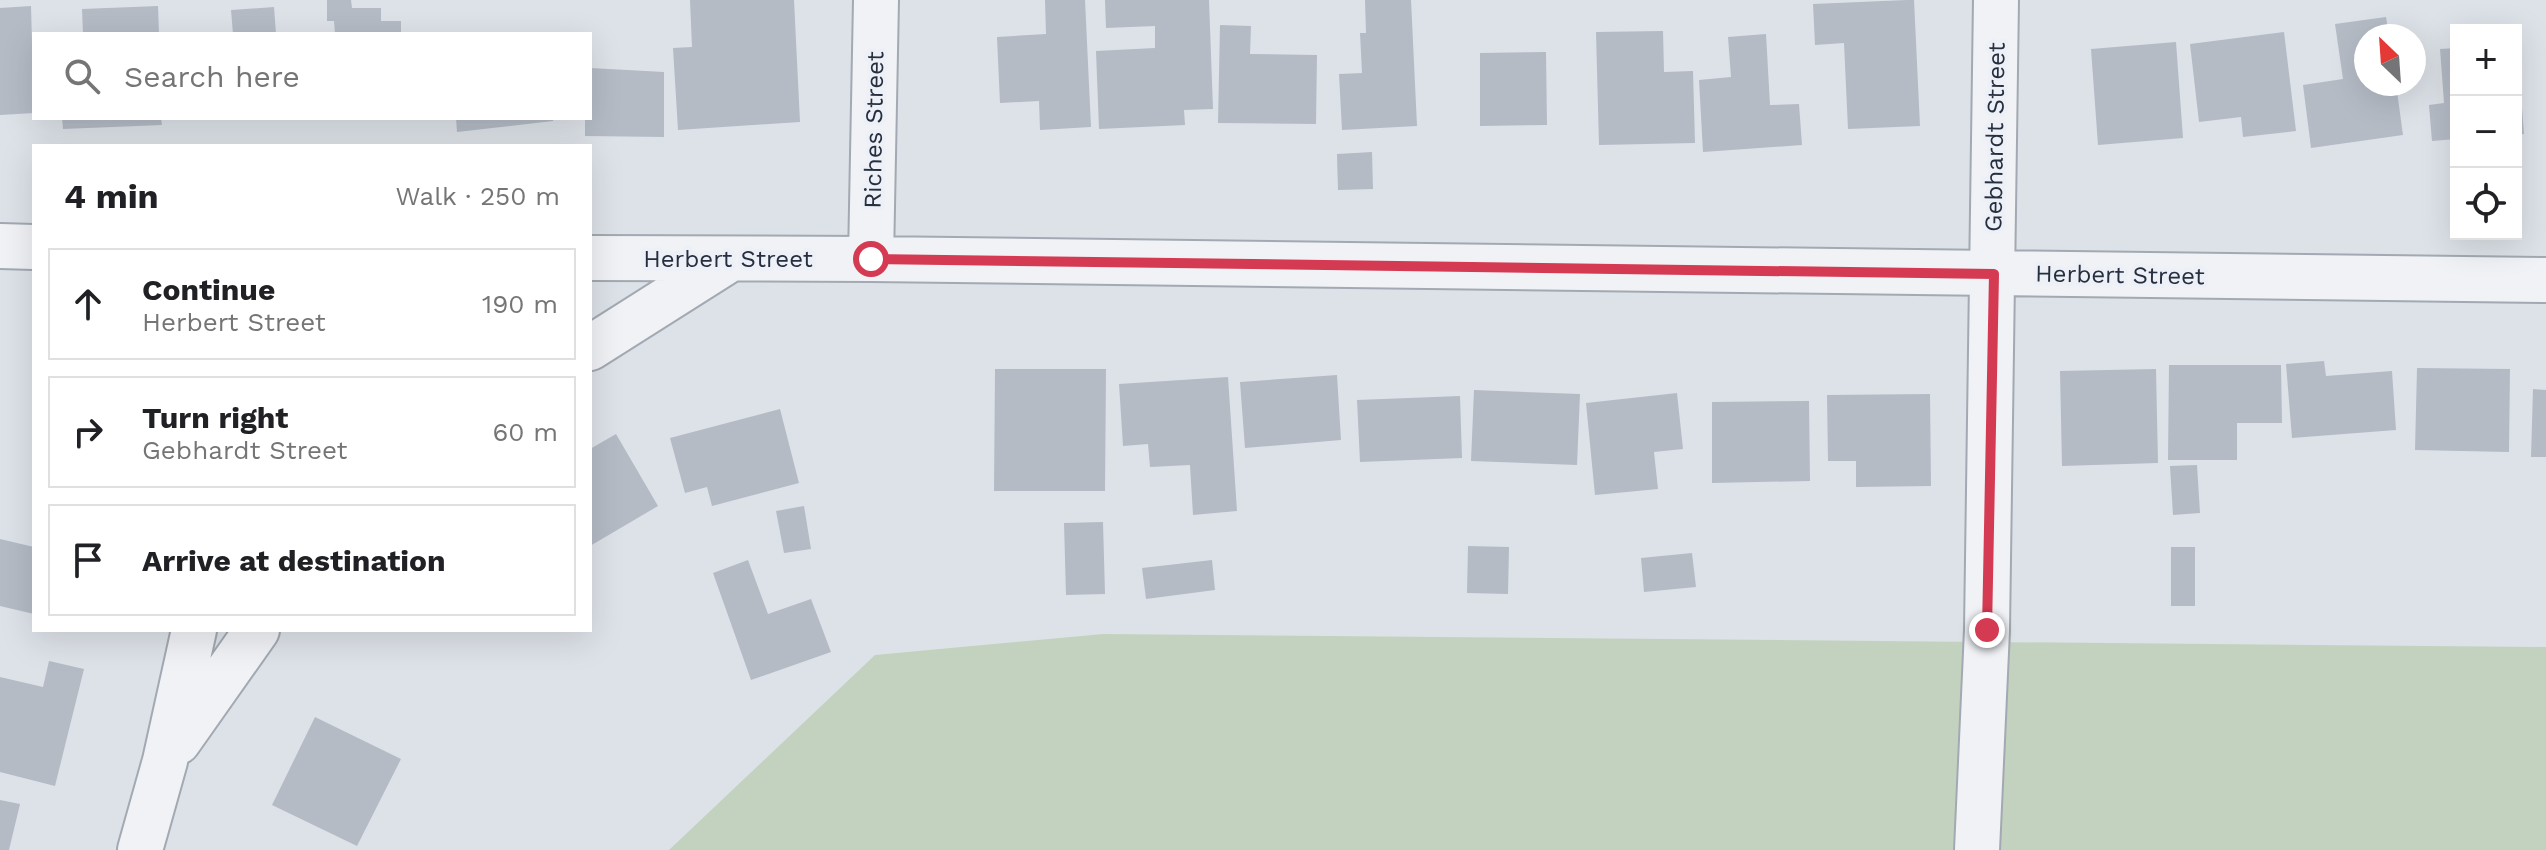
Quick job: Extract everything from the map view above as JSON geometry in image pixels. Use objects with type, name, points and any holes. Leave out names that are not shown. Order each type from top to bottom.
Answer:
[{"type":"street","name":"Riches Street","points":[[871,259],[876,0]]},
{"type":"street","name":"Gebhardt Street","points":[[1977,850],[1987,630],[1996,0]]},
{"type":"street","points":[[0,246],[32,247]]},
{"type":"street","name":"Herbert Street","points":[[592,258],[2546,280]]},
{"type":"street","points":[[592,347],[729,260]]},
{"type":"street","points":[[140,850],[165,761],[194,632]]},
{"type":"street","points":[[165,761],[256,632]]},
{"type":"green space","points":[[1103,634],[2546,647],[2546,850],[669,850],[875,655]]},
{"type":"building","points":[[327,0],[351,0],[352,8],[381,8],[381,21],[401,21],[401,32],[335,32],[334,21],[327,21]]},
{"type":"building","points":[[690,0],[794,0],[800,122],[678,130],[673,48],[692,47]]},
{"type":"building","points":[[1045,0],[1085,0],[1091,127],[1040,130],[1039,101],[1000,103],[997,37],[1046,34]]},
{"type":"building","points":[[1105,0],[1209,0],[1213,109],[1184,110],[1185,125],[1099,129],[1096,51],[1155,48],[1155,26],[1106,28]]},
{"type":"building","points":[[1365,0],[1411,0],[1417,126],[1342,130],[1339,74],[1362,73],[1360,33],[1366,33]]},
{"type":"building","points":[[1914,0],[1920,126],[1848,129],[1844,43],[1815,45],[1813,4]]},
{"type":"building","points":[[31,6],[32,113],[0,115],[0,8]]},
{"type":"building","points":[[158,6],[159,32],[83,32],[82,9]]},
{"type":"building","points":[[274,7],[276,32],[233,32],[231,10]]},
{"type":"building","points":[[2386,17],[2387,24],[2354,24],[2354,96],[2398,96],[2403,135],[2311,148],[2303,85],[2343,79],[2335,24]]},
{"type":"building","points":[[1220,25],[1251,26],[1250,54],[1317,55],[1316,124],[1218,123]]},
{"type":"building","points":[[1663,31],[1664,72],[1693,71],[1695,143],[1599,145],[1596,32]]},
{"type":"building","points":[[2284,32],[2296,131],[2243,137],[2241,117],[2199,122],[2190,44]]},
{"type":"building","points":[[1766,34],[1770,105],[1799,104],[1802,145],[1703,152],[1699,80],[1731,77],[1728,37]]},
{"type":"building","points":[[2176,42],[2183,138],[2098,145],[2091,49]]},
{"type":"building","points":[[2450,48],[2450,140],[2432,141],[2429,105],[2444,103],[2440,49]]},
{"type":"building","points":[[1546,52],[1547,125],[1480,126],[1480,53]]},
{"type":"building","points":[[592,68],[664,72],[664,137],[585,136],[585,120],[592,120]]},
{"type":"building","points":[[62,120],[161,120],[162,125],[63,129]]},
{"type":"building","points":[[456,120],[553,120],[553,121],[457,132]]},
{"type":"building","points":[[1372,152],[1373,189],[1338,190],[1337,154]]},
{"type":"building","points":[[2324,361],[2326,376],[2392,371],[2396,430],[2292,438],[2286,364]]},
{"type":"building","points":[[2169,365],[2281,365],[2282,423],[2237,423],[2237,460],[2168,460]]},
{"type":"building","points":[[2417,368],[2510,369],[2509,452],[2415,450]]},
{"type":"building","points":[[995,369],[1106,369],[1105,491],[994,491]]},
{"type":"building","points":[[2156,369],[2158,463],[2062,466],[2060,371]]},
{"type":"building","points":[[1337,375],[1341,440],[1245,448],[1240,382]]},
{"type":"building","points":[[1228,377],[1237,511],[1193,515],[1190,465],[1150,467],[1148,444],[1123,446],[1119,384]]},
{"type":"building","points":[[2533,389],[2546,390],[2546,457],[2531,457]]},
{"type":"building","points":[[1474,390],[1580,394],[1577,465],[1471,461]]},
{"type":"building","points":[[1677,393],[1683,449],[1654,452],[1658,489],[1595,495],[1586,403]]},
{"type":"building","points":[[1930,394],[1931,486],[1856,487],[1856,461],[1828,461],[1827,395]]},
{"type":"building","points":[[1460,396],[1462,458],[1360,462],[1357,400]]},
{"type":"building","points":[[1809,401],[1810,481],[1712,483],[1712,402]]},
{"type":"building","points":[[780,409],[799,483],[712,506],[707,487],[685,493],[670,438]]},
{"type":"building","points":[[616,434],[658,506],[592,545],[592,448]]},
{"type":"building","points":[[2197,465],[2200,513],[2173,515],[2170,466]]},
{"type":"building","points":[[804,506],[811,549],[784,553],[776,511]]},
{"type":"building","points":[[1103,522],[1105,594],[1066,595],[1064,523]]},
{"type":"building","points":[[0,539],[32,547],[32,614],[0,606]]},
{"type":"building","points":[[1468,546],[1509,547],[1508,594],[1467,593]]},
{"type":"building","points":[[2171,547],[2195,547],[2195,606],[2171,606]]},
{"type":"building","points":[[1692,553],[1696,587],[1644,592],[1641,558]]},
{"type":"building","points":[[748,560],[768,614],[811,599],[831,652],[751,680],[713,573]]},
{"type":"building","points":[[1212,560],[1215,590],[1146,599],[1142,568]]},
{"type":"building","points":[[49,661],[84,669],[55,786],[0,772],[0,677],[43,687]]},
{"type":"building","points":[[315,717],[401,759],[357,846],[272,805]]},
{"type":"building","points":[[0,800],[20,804],[9,850],[0,850]]},
{"type":"route","points":[[871,259],[1994,274],[1987,630]]}]
